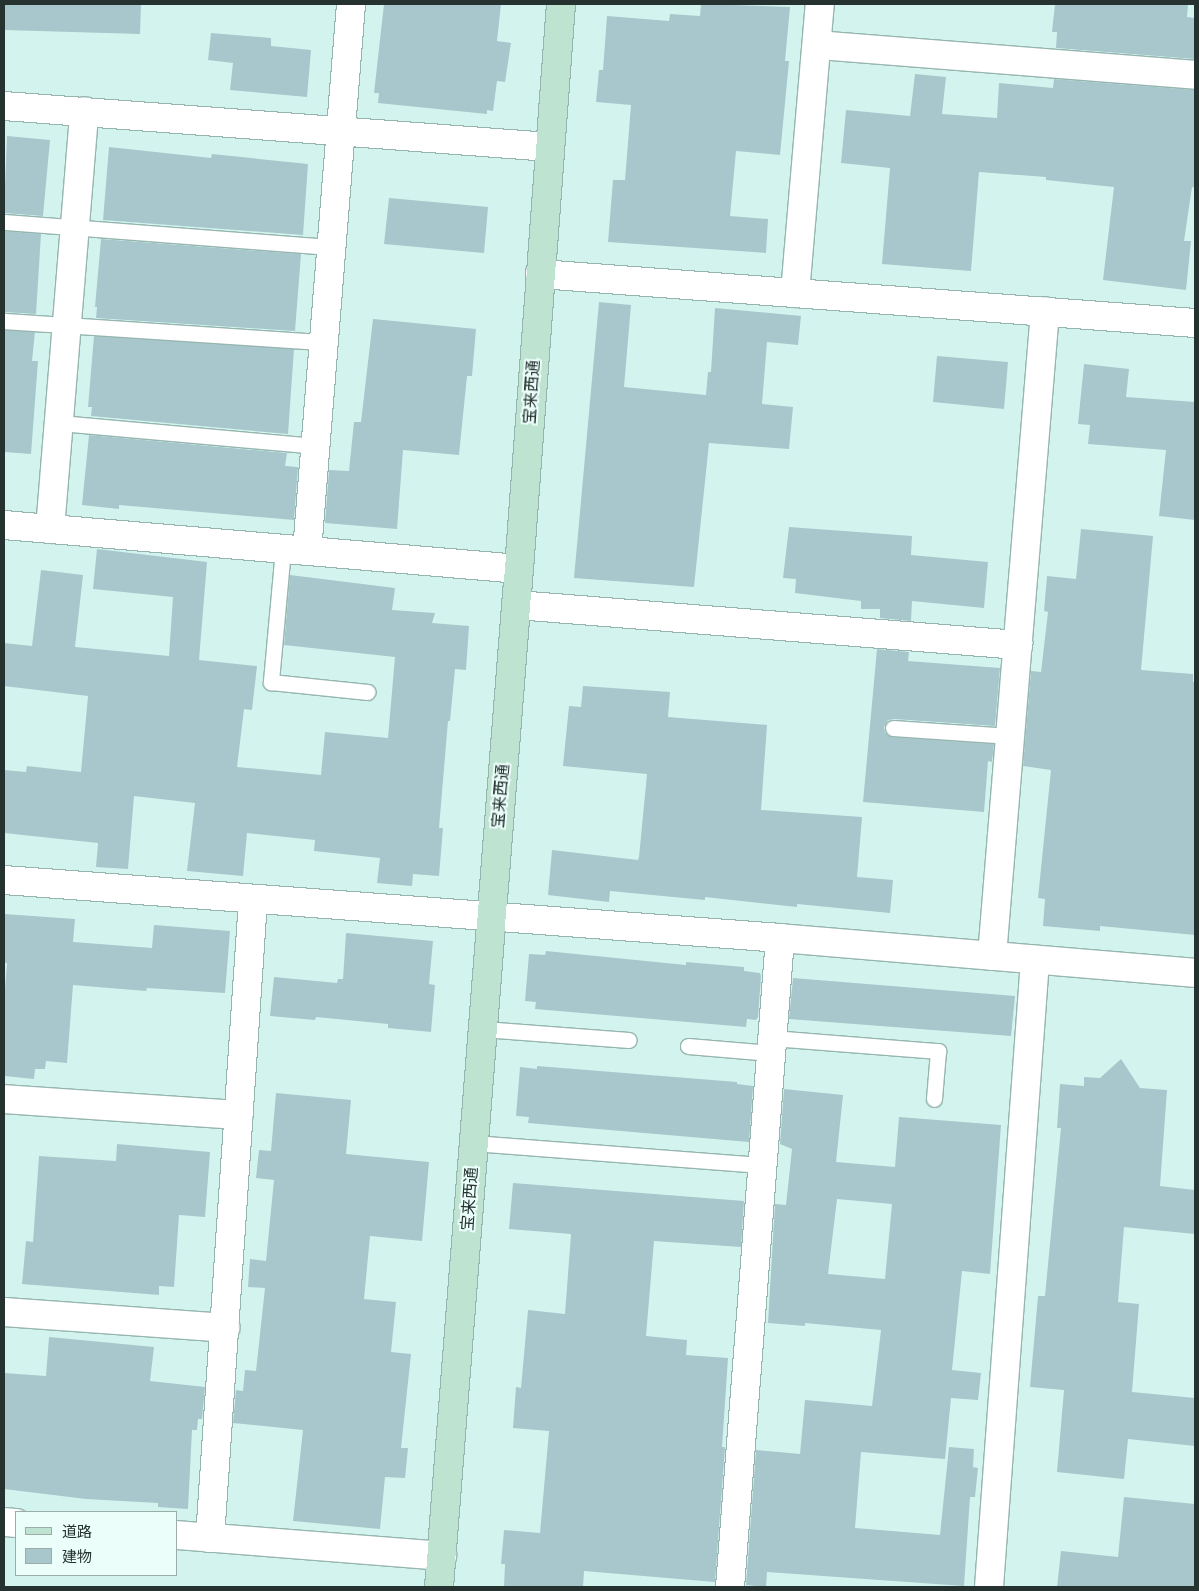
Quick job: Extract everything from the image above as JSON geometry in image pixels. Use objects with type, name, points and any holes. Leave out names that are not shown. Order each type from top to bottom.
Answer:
[{"type":"street","points":[[295,550],[316,446],[351,4]]},
{"type":"street","name":"宝来西通","points":[[439,1587],[519,570],[561,4]]},
{"type":"street","points":[[795,292],[820,4]]},
{"type":"street","points":[[817,45],[1195,75]]},
{"type":"street","points":[[4,106],[549,147]]},
{"type":"street","points":[[50,529],[84,111]]},
{"type":"street","points":[[540,274],[1195,323]]},
{"type":"street","points":[[992,956],[1045,311]]},
{"type":"street","points":[[4,525],[519,570]]},
{"type":"street","points":[[516,605],[1018,645]]},
{"type":"street","points":[[4,880],[780,938],[1195,973]]},
{"type":"street","points":[[210,1538],[226,1328],[253,900]]},
{"type":"street","points":[[730,1587],[780,938]]},
{"type":"street","points":[[989,1587],[1035,960]]},
{"type":"street","points":[[4,1099],[238,1115]]},
{"type":"street","points":[[4,1312],[226,1328]]},
{"type":"street","points":[[178,1535],[442,1556]]},
{"type":"lane","points":[[4,222],[332,247]]},
{"type":"lane","points":[[4,321],[324,342]]},
{"type":"lane","points":[[59,423],[316,446]]},
{"type":"lane","points":[[295,550],[271,682],[368,692]]},
{"type":"lane","points":[[893,728],[1010,736]]},
{"type":"lane","points":[[483,1029],[629,1040]]},
{"type":"lane","points":[[688,1046],[772,1046],[938,1051],[934,1099]]},
{"type":"lane","points":[[474,1143],[763,1166]]},
{"type":"building","points":[[4,4],[141,4],[140,34],[4,30]]},
{"type":"building","points":[[384,4],[501,4],[497,41],[511,43],[505,82],[497,81],[493,111],[487,110],[487,114],[378,103],[379,93],[374,93]]},
{"type":"building","points":[[701,4],[790,7],[785,61],[789,61],[780,155],[736,151],[730,216],[768,219],[766,253],[608,242],[613,180],[625,180],[631,105],[596,102],[599,70],[603,70],[607,16],[669,21],[670,14],[700,16]]},
{"type":"building","points":[[1055,4],[1188,4],[1187,17],[1195,18],[1195,59],[1056,48],[1057,32],[1052,32]]},
{"type":"building","points":[[211,33],[271,38],[271,46],[311,50],[307,97],[230,90],[233,63],[208,60]]},
{"type":"building","points":[[915,74],[946,77],[942,114],[997,118],[999,83],[1053,88],[1054,79],[1195,90],[1195,188],[1192,187],[1184,241],[1191,241],[1186,290],[1103,280],[1114,187],[1046,180],[1046,177],[979,172],[971,271],[882,264],[890,168],[841,163],[846,110],[910,116]]},
{"type":"building","points":[[7,136],[50,140],[43,216],[4,213]]},
{"type":"building","points":[[109,147],[211,158],[212,154],[308,164],[303,235],[103,220]]},
{"type":"building","points":[[389,198],[488,207],[484,253],[384,244]]},
{"type":"building","points":[[4,231],[41,234],[36,314],[4,312]]},
{"type":"building","points":[[101,239],[301,254],[295,331],[96,318],[97,307],[95,307]]},
{"type":"building","points":[[599,302],[631,305],[624,387],[706,395],[708,372],[711,372],[715,308],[801,316],[798,345],[767,342],[762,404],[793,407],[789,449],[709,443],[694,587],[574,578]]},
{"type":"building","points":[[373,319],[476,329],[472,376],[467,376],[459,455],[403,450],[397,529],[325,523],[329,470],[349,471],[354,422],[361,422]]},
{"type":"building","points":[[4,330],[35,332],[32,361],[38,361],[31,454],[4,452]]},
{"type":"building","points":[[94,336],[294,349],[288,434],[91,416],[92,407],[88,407]]},
{"type":"building","points":[[937,356],[1008,362],[1004,409],[933,402]]},
{"type":"building","points":[[1084,364],[1129,369],[1126,397],[1195,402],[1195,520],[1159,516],[1166,450],[1088,444],[1090,425],[1078,424]]},
{"type":"building","points":[[89,435],[287,453],[285,466],[298,467],[294,520],[119,505],[119,509],[82,505]]},
{"type":"building","points":[[789,527],[912,536],[911,555],[988,562],[984,608],[912,601],[911,621],[880,618],[880,609],[861,609],[861,601],[795,593],[796,579],[783,578]]},
{"type":"building","points":[[1081,529],[1153,536],[1141,670],[1193,674],[1193,682],[1195,682],[1195,935],[1100,926],[1100,931],[1043,926],[1045,899],[1038,898],[1051,770],[1023,766],[1031,671],[1041,672],[1048,612],[1044,611],[1047,576],[1076,579]]},
{"type":"building","points":[[97,549],[207,562],[199,660],[257,666],[252,710],[244,709],[237,767],[321,775],[325,732],[388,738],[395,657],[284,645],[290,575],[395,588],[392,610],[435,613],[432,623],[469,626],[466,670],[455,669],[450,721],[448,721],[439,828],[443,828],[439,876],[413,874],[412,886],[377,883],[380,858],[314,851],[315,840],[247,833],[243,876],[187,871],[195,803],[134,796],[128,869],[96,867],[98,843],[4,833],[4,770],[26,772],[27,766],[81,772],[88,696],[4,686],[4,643],[32,646],[41,570],[83,575],[75,647],[169,656],[173,597],[93,589]]},
{"type":"building","points":[[877,649],[909,652],[908,661],[1000,668],[995,726],[894,719],[888,720],[884,727],[885,733],[892,737],[994,744],[992,762],[988,761],[984,812],[863,802]]},
{"type":"building","points":[[583,686],[670,692],[668,717],[767,725],[761,810],[862,817],[857,877],[893,880],[890,913],[797,904],[797,907],[705,897],[705,900],[610,891],[609,902],[548,895],[552,850],[638,860],[639,857],[647,774],[563,766],[569,706],[581,707]]},
{"type":"building","points":[[4,914],[75,919],[73,942],[152,948],[154,925],[230,931],[225,993],[147,988],[146,991],[73,985],[67,1063],[46,1061],[45,1069],[35,1069],[34,1079],[4,1076],[4,1002],[7,963],[4,963]]},
{"type":"building","points":[[346,933],[433,941],[429,984],[435,985],[431,1032],[388,1028],[388,1024],[316,1017],[315,1020],[270,1016],[274,977],[337,983],[338,979],[343,979]]},
{"type":"building","points":[[546,951],[686,965],[686,962],[744,967],[744,971],[760,973],[761,976],[758,1017],[756,1020],[747,1019],[746,1027],[535,1009],[536,1002],[525,1001],[529,954],[545,955]]},
{"type":"building","points":[[793,978],[1015,996],[1011,1036],[789,1019]]},
{"type":"building","points":[[1121,1059],[1140,1088],[1167,1090],[1160,1186],[1195,1190],[1195,1234],[1124,1227],[1118,1302],[1139,1304],[1132,1392],[1195,1398],[1195,1446],[1128,1439],[1124,1479],[1057,1472],[1064,1390],[1030,1387],[1038,1296],[1045,1296],[1061,1128],[1057,1128],[1060,1084],[1084,1086],[1084,1077],[1100,1078]]},
{"type":"building","points":[[537,1066],[737,1082],[737,1084],[753,1086],[749,1142],[528,1123],[529,1117],[516,1116],[520,1067],[537,1069]]},
{"type":"building","points":[[784,1089],[843,1095],[836,1162],[895,1167],[899,1117],[1001,1125],[990,1274],[962,1271],[952,1370],[981,1373],[978,1400],[951,1398],[945,1459],[861,1452],[855,1528],[940,1535],[949,1447],[974,1449],[973,1467],[978,1468],[975,1497],[970,1497],[964,1586],[767,1572],[766,1587],[746,1585],[756,1450],[800,1454],[805,1400],[872,1406],[881,1330],[805,1323],[805,1326],[768,1323],[775,1204],[786,1205],[792,1149],[780,1144]],"holes":[[[837,1199],[892,1204],[885,1279],[828,1274]]]},
{"type":"building","points":[[276,1093],[351,1100],[346,1154],[429,1162],[422,1241],[370,1236],[364,1299],[396,1302],[391,1352],[411,1354],[401,1448],[408,1448],[405,1478],[385,1477],[380,1529],[293,1521],[303,1430],[233,1423],[236,1390],[243,1391],[245,1370],[256,1371],[265,1288],[248,1287],[250,1259],[266,1261],[274,1180],[256,1178],[259,1150],[271,1151]]},
{"type":"building","points":[[117,1144],[210,1152],[205,1217],[179,1215],[174,1287],[159,1286],[159,1295],[22,1284],[26,1241],[33,1242],[39,1156],[116,1161]]},
{"type":"building","points":[[513,1183],[744,1201],[741,1247],[654,1241],[646,1336],[687,1340],[686,1355],[728,1358],[722,1447],[725,1447],[715,1582],[584,1571],[583,1587],[504,1587],[505,1564],[501,1564],[504,1530],[540,1533],[549,1431],[513,1428],[516,1387],[521,1388],[528,1310],[565,1314],[571,1234],[509,1229]]},
{"type":"building","points":[[49,1337],[154,1347],[150,1381],[205,1387],[202,1419],[198,1419],[197,1430],[192,1430],[188,1509],[158,1507],[158,1503],[86,1499],[4,1489],[4,1373],[46,1376]]},
{"type":"building","points":[[1124,1497],[1195,1504],[1195,1587],[1057,1587],[1061,1551],[1118,1557]]}]
